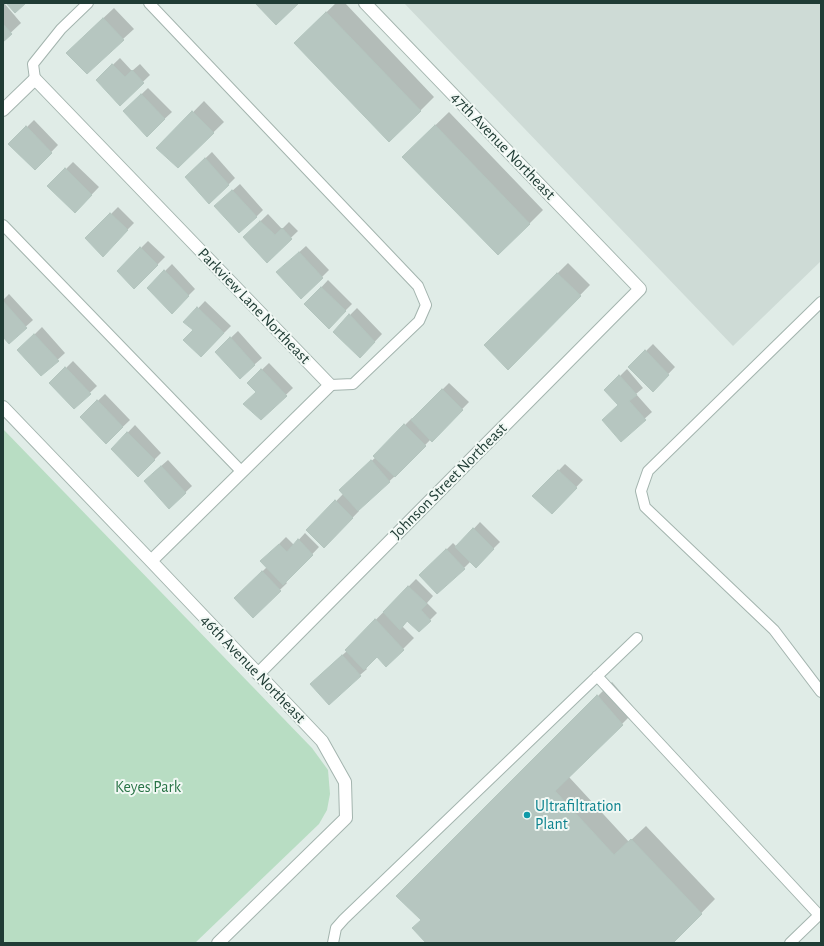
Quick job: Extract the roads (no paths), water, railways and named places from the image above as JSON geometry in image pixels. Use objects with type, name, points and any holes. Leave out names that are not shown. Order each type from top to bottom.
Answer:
[{"type":"street","name":"47th Avenue Northeast","points":[[365,3],[640,289]]},
{"type":"street","points":[[3,110],[35,79]]},
{"type":"street","name":"Parkview Lane Northeast","points":[[35,79],[330,385]]},
{"type":"street","name":"Johnson Street Northeast","points":[[258,674],[640,289]]},
{"type":"street","points":[[151,561],[330,385]]},
{"type":"street","name":"46th Avenue Northeast","points":[[3,407],[322,741],[345,782],[346,818],[218,943]]},
{"type":"lane","points":[[35,79],[33,64],[61,29],[88,3]]},
{"type":"lane","points":[[149,3],[418,286],[426,305],[419,321],[353,384],[330,385]]},
{"type":"lane","points":[[3,225],[242,472]]},
{"type":"lane","points":[[821,302],[648,471],[641,491],[645,507],[774,630],[821,692]]},
{"type":"lane","points":[[333,943],[336,928],[344,919],[637,638]]},
{"type":"lane","points":[[597,676],[820,914],[790,943]]},
{"type":"place","name":"Ultrafiltration Plant","points":[[527,815]]},
{"type":"park label","name":"Keyes Park","points":[[148,787]]}]
